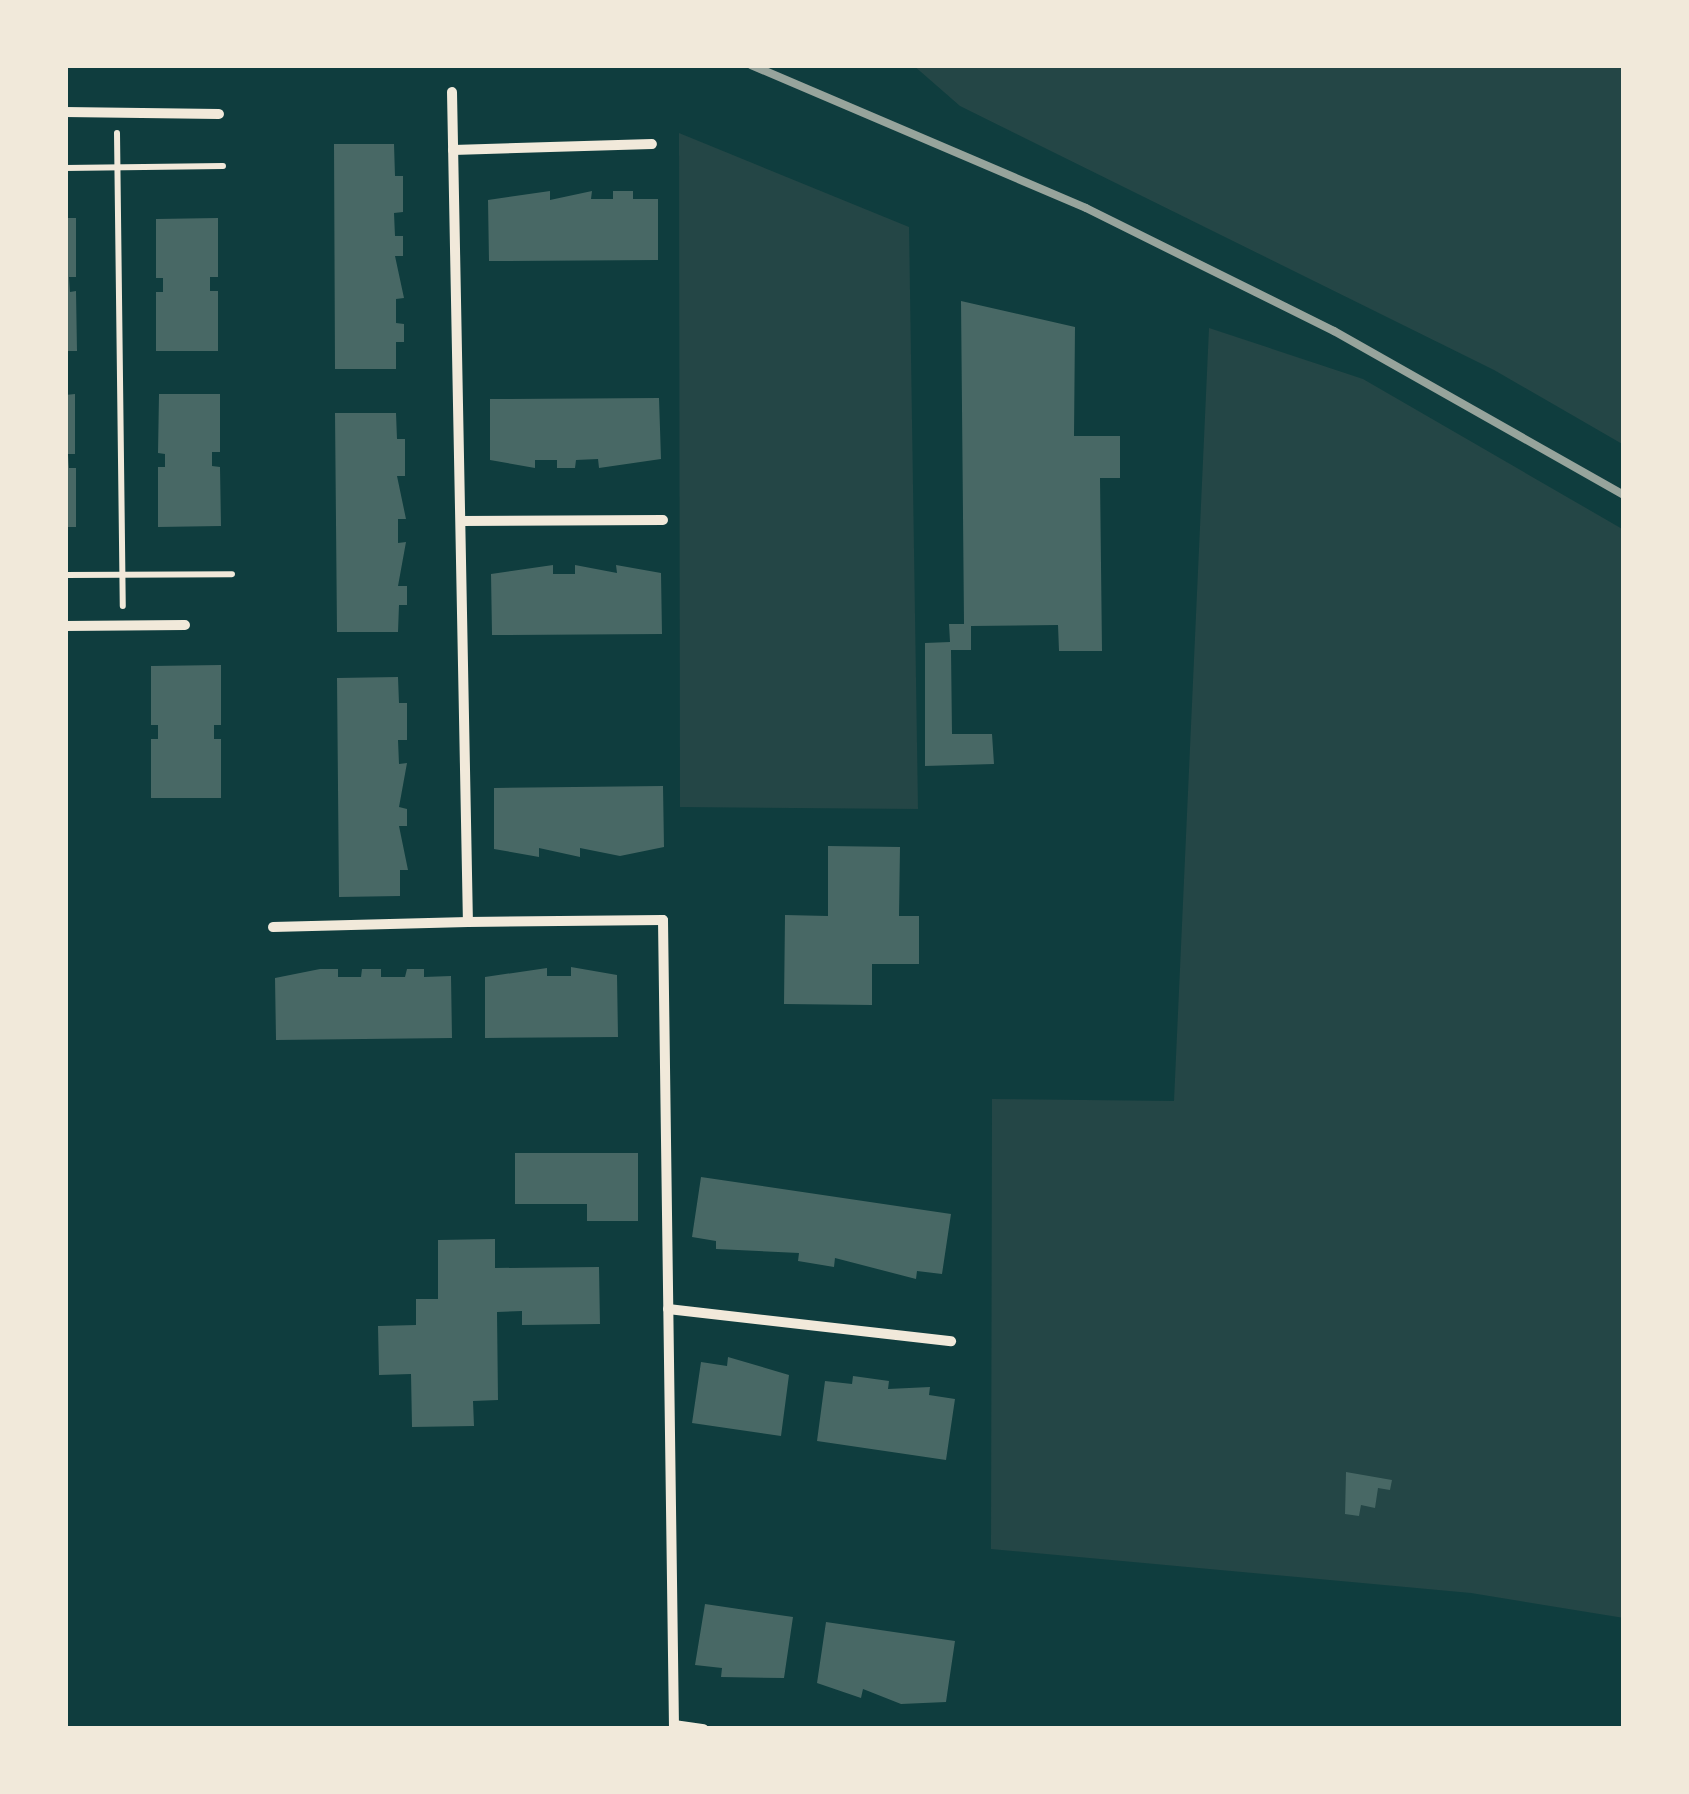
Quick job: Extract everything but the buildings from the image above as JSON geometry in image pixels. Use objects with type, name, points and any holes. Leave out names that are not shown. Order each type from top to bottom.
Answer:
[{"type":"street","points":[[452,92],[468,922]]},
{"type":"street","points":[[65,112],[219,114]]},
{"type":"street","points":[[453,150],[652,144]]},
{"type":"street","points":[[461,521],[663,520]]},
{"type":"street","points":[[65,626],[185,625]]},
{"type":"street","points":[[273,927],[664,920],[674,1727],[704,1729]]},
{"type":"street","points":[[668,1309],[951,1340]]},
{"type":"path","points":[[116,112],[124,626]]},
{"type":"path","points":[[65,168],[223,166]]},
{"type":"path","points":[[65,575],[232,574]]},
{"type":"shaded area","points":[[913,65],[1624,65],[1624,445],[1494,370],[960,106]]},
{"type":"shaded area","points":[[679,133],[909,227],[918,809],[680,807]]},
{"type":"shaded area","points":[[1209,328],[1363,379],[1624,530],[1624,1618],[1471,1593],[991,1549],[992,1099],[1174,1101]]},
{"type":"railway","points":[[751,65],[1086,208],[1334,331],[1624,495]]}]
